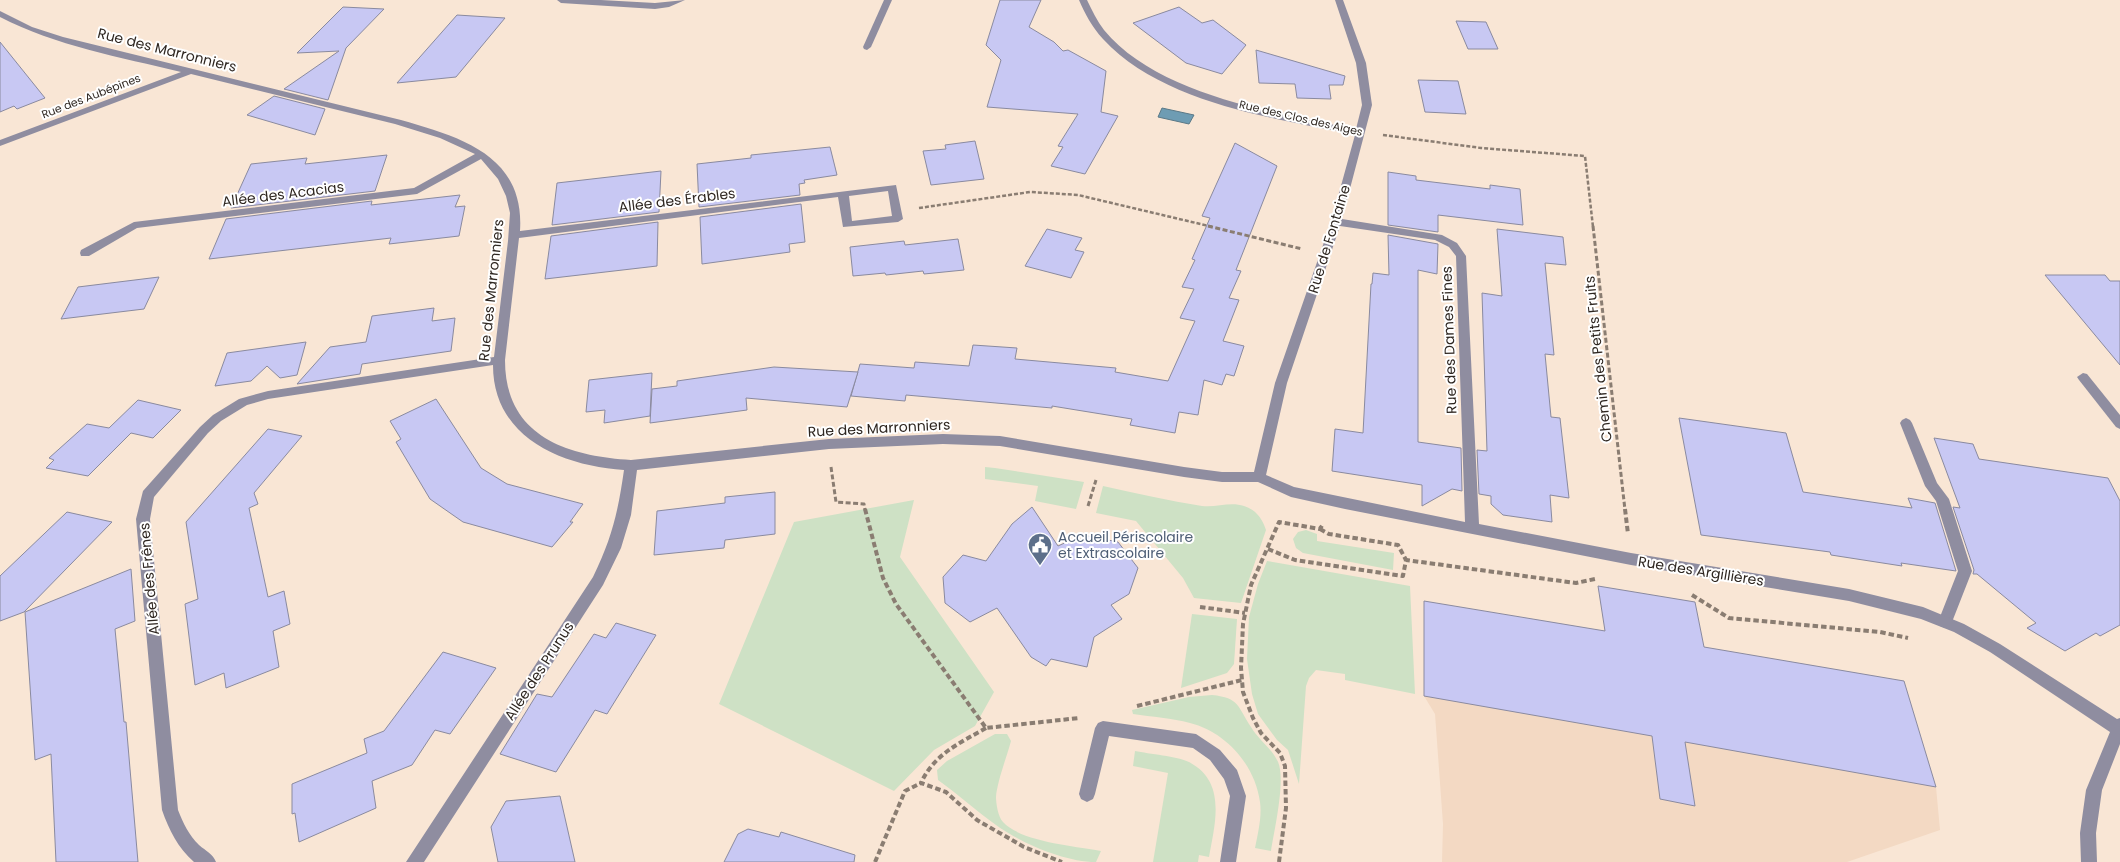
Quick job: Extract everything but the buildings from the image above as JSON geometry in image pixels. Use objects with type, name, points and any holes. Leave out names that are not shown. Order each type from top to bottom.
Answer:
[{"type":"street","points":[[561,0],[666,6],[681,0]]},
{"type":"street","points":[[867,47],[888,0]]},
{"type":"street","name":"Rue des Clos des Aiges","points":[[1083,0],[1090,14],[1110,41],[1143,67],[1167,80],[1215,98],[1298,120],[1361,132]]},
{"type":"street","name":"Rue de Fontaine","points":[[1259,478],[1281,383],[1336,222],[1367,105],[1361,63],[1339,0]]},
{"type":"street","name":"Rue des Marronniers","points":[[0,14],[29,29],[60,39],[398,122],[446,136],[470,146],[482,154],[495,166],[506,182],[514,207],[514,235],[499,360],[499,379],[504,397],[515,417],[528,432],[543,443],[579,458],[598,463],[631,465],[829,444],[943,439],[1000,441],[1184,472],[1222,477],[1259,478]]},
{"type":"street","name":"Rue des Aubépines","points":[[0,144],[192,72]]},
{"type":"street","name":"Allée des Acacias","points":[[85,253],[134,225],[417,191],[482,154]]},
{"type":"street","name":"Allée des Érables","points":[[514,235],[892,186],[897,211]]},
{"type":"street","points":[[843,193],[847,225],[898,219],[897,211]]},
{"type":"street","name":"Rue des Dames Fines","points":[[1336,222],[1438,236],[1453,245],[1461,256],[1472,527]]},
{"type":"street","name":"Allée des Frênes","points":[[208,862],[195,854],[183,839],[175,825],[170,810],[143,519],[148,495],[204,430],[217,418],[243,402],[268,395],[499,360]]},
{"type":"street","points":[[2083,377],[2120,424]]},
{"type":"street","points":[[1906,423],[1932,486],[1942,499],[1965,571],[1945,622]]},
{"type":"street","name":"Allée des Prunus","points":[[414,862],[598,581],[614,548],[624,515],[631,465]]},
{"type":"street","name":"Rue des Argillières","points":[[1259,478],[1291,492],[1327,500],[1631,559],[1886,603],[1945,622],[1995,648],[2119,728]]},
{"type":"street","points":[[1087,794],[1103,728],[1196,741],[1215,755],[1231,775],[1238,796],[1228,862]]},
{"type":"street","points":[[2089,862],[2088,833],[2094,790],[2119,728]]},
{"type":"path","name":"Rue des Clos des Aiges","points":[[1361,132],[1480,148],[1586,156]]},
{"type":"path","name":"Chemin des Petits Fruits","points":[[1586,156],[1631,559]]},
{"type":"path","points":[[897,211],[1030,192],[1078,195],[1325,255]]},
{"type":"path","points":[[829,444],[836,502],[864,504],[875,553],[883,578],[896,604],[986,728]]},
{"type":"path","points":[[1088,506],[1096,479]]},
{"type":"path","points":[[1320,528],[1325,518]]},
{"type":"path","points":[[1268,549],[1295,560],[1403,576],[1406,560],[1398,545],[1329,534],[1320,528],[1279,522],[1252,584],[1245,613],[1241,665],[1242,680],[1250,713],[1262,734],[1282,755],[1286,771],[1288,785],[1279,862]]},
{"type":"path","points":[[1406,560],[1576,583],[1604,577]]},
{"type":"path","points":[[1688,593],[1729,618],[1880,632],[1914,639]]},
{"type":"path","points":[[1200,607],[1245,613]]},
{"type":"path","points":[[1129,708],[1242,680]]},
{"type":"path","points":[[921,783],[925,771],[939,755],[986,728],[1082,718]]},
{"type":"path","points":[[874,862],[904,791],[921,783],[946,792],[977,820],[1024,847],[1062,862]]},
{"type":"shaded area","points":[[1424,601],[1936,787],[1940,830],[1847,862],[1442,862],[1443,824],[1435,714],[1424,696]]},
{"type":"green space","points":[[985,467],[1084,482],[1076,509],[1035,501],[1038,486],[985,479]]},
{"type":"green space","points":[[1103,486],[1202,506],[1239,505],[1255,512],[1263,522],[1266,530],[1241,603],[1194,598],[1183,578],[1136,521],[1096,513]]},
{"type":"green space","points":[[914,500],[900,557],[994,692],[975,726],[934,750],[894,791],[719,704],[794,522]]},
{"type":"green space","points":[[1306,530],[1317,534],[1317,541],[1394,553],[1393,570],[1303,553],[1296,548],[1293,539],[1298,532]]},
{"type":"green space","points":[[1267,561],[1410,586],[1415,694],[1345,680],[1345,674],[1316,670],[1309,678],[1306,686],[1299,784],[1288,750],[1277,740],[1258,714],[1252,694],[1247,659],[1249,617],[1258,584]]},
{"type":"green space","points":[[1192,614],[1237,619],[1234,664],[1227,673],[1181,688]]},
{"type":"green space","points":[[1212,695],[1228,698],[1237,704],[1254,731],[1277,760],[1281,778],[1271,851],[1255,848],[1260,819],[1260,802],[1252,775],[1237,752],[1227,742],[1203,727],[1176,720],[1133,714],[1132,710],[1189,697]]},
{"type":"green space","points":[[995,734],[1007,734],[1011,741],[996,797],[1001,820],[1011,829],[1035,839],[1101,851],[1096,862],[1071,859],[1030,845],[989,820],[938,780],[937,770],[947,761]]},
{"type":"green space","points":[[1135,751],[1184,760],[1201,770],[1209,780],[1216,804],[1214,831],[1209,857],[1199,855],[1198,862],[1153,862],[1168,773],[1133,766]]},
{"type":"water","points":[[1162,108],[1194,115],[1189,124],[1158,117]]},
{"type":"place","name":"Accueil Périscolaire et Extrascolaire","points":[[1040,566]]}]
